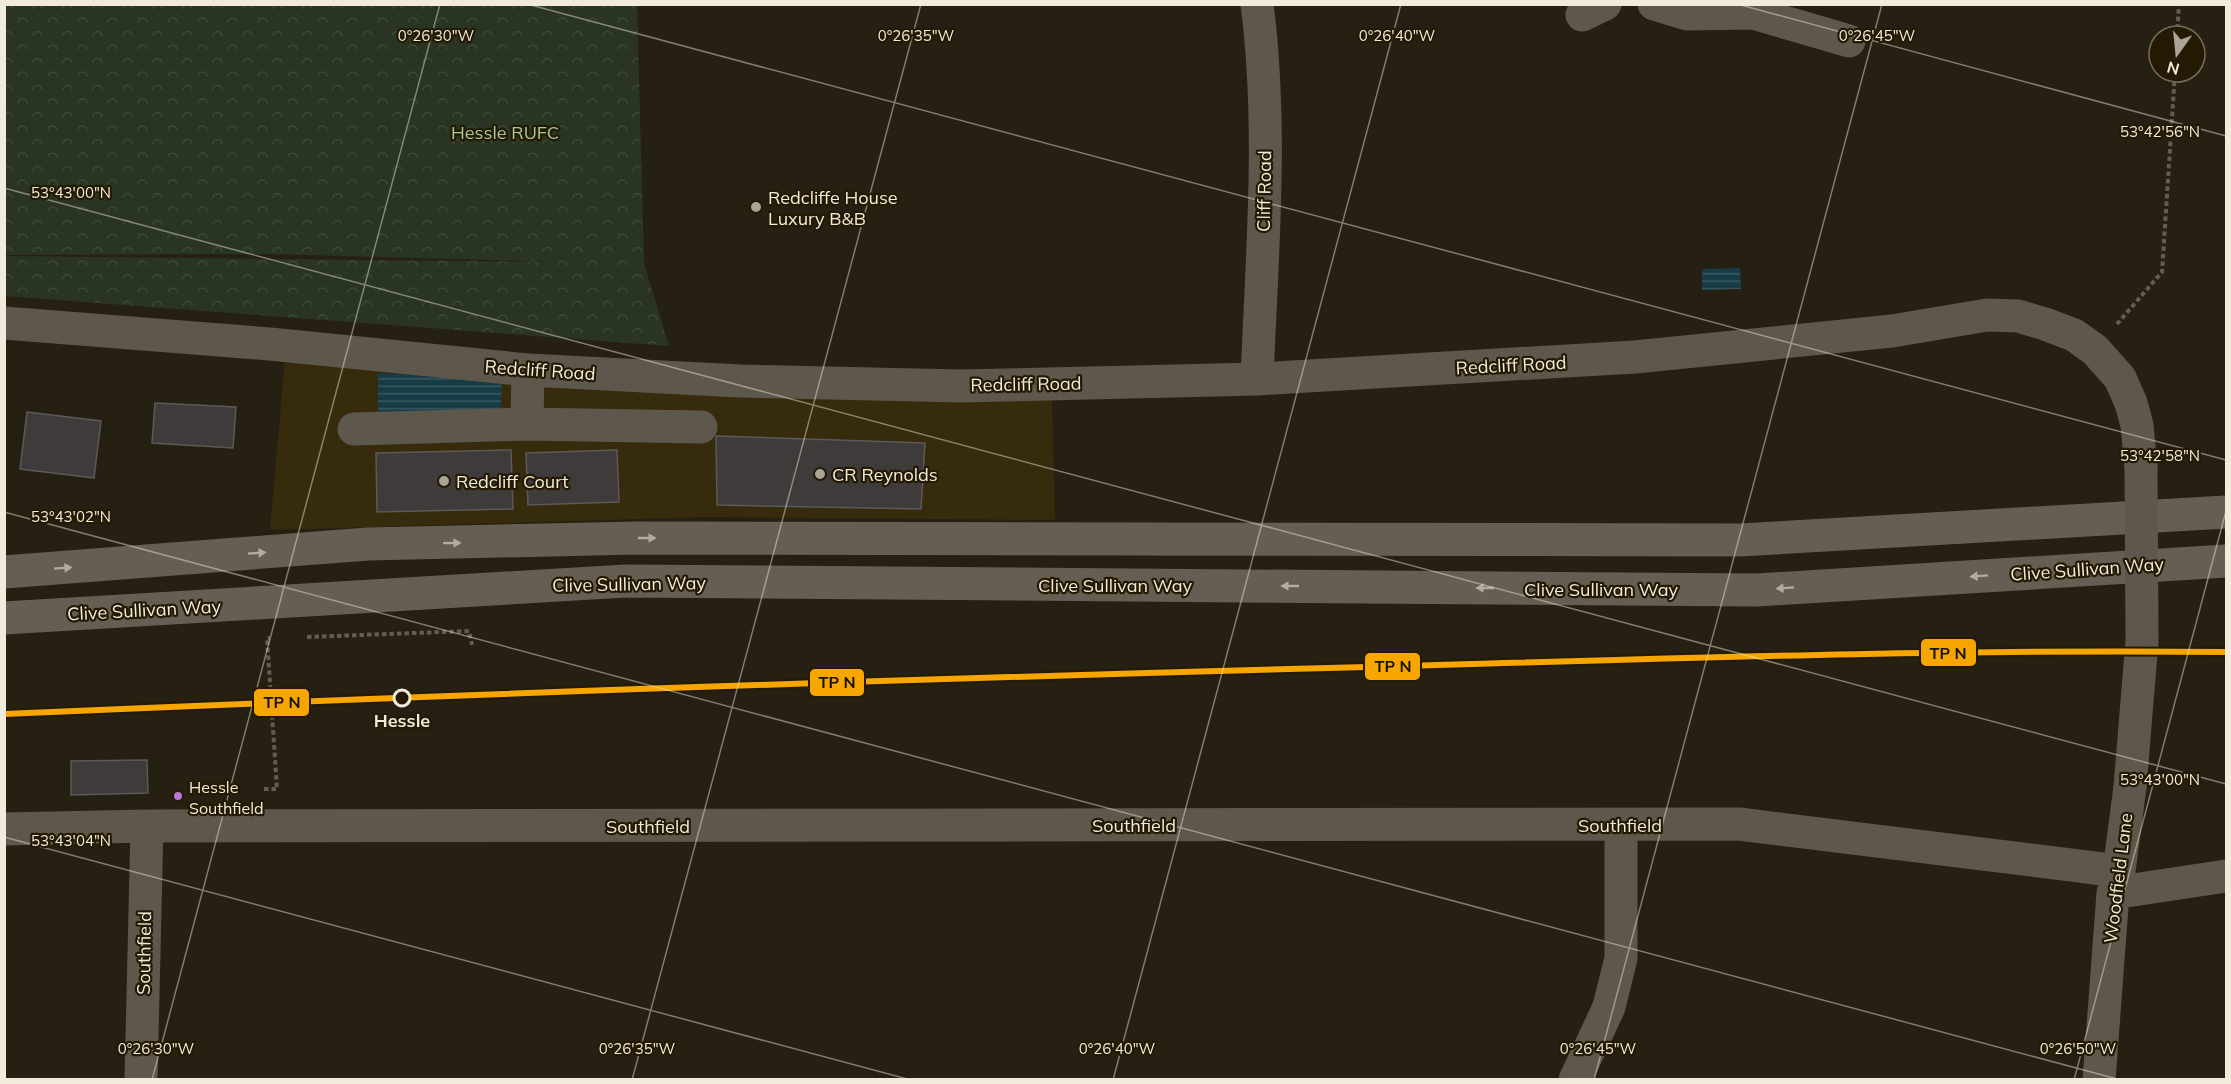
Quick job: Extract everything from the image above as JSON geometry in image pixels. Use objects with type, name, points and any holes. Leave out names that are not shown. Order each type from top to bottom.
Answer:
[{"type":"highway","points":[[4,572],[368,544],[637,538],[1740,540],[2226,512]]},
{"type":"highway","name":"Clive Sullivan Way","points":[[4,618],[626,581],[1757,590],[2226,561]]},
{"type":"street","name":"Cliff Road","points":[[1257,4],[1264,60],[1265,189],[1257,378]]},
{"type":"street","points":[[1654,4],[1687,14],[1753,13],[1848,41]]},
{"type":"street","name":"Redcliff Road","points":[[4,323],[270,344],[528,370],[740,381],[961,386],[1257,378],[1635,357],[1892,331],[1987,315],[2018,316],[2045,324]]},
{"type":"street","name":"Woodfield Lane","points":[[2045,324],[2074,335],[2096,350],[2120,378],[2137,424],[2141,468],[2142,641],[2130,787],[2116,882],[2099,1080]]},
{"type":"street","points":[[527,424],[528,370]]},
{"type":"street","points":[[354,429],[527,424],[701,427]]},
{"type":"street","name":"Southfield","points":[[4,829],[147,826],[1739,824],[2116,882],[2226,876]]},
{"type":"street","points":[[1575,1080],[1609,1007],[1621,958],[1621,825]]},
{"type":"street","name":"Southfield","points":[[141,1080],[147,826]]},
{"type":"path","points":[[2178,24],[2179,4]]},
{"type":"path","points":[[2096,350],[2163,272],[2174,84]]},
{"type":"path","points":[[303,637],[469,631],[472,645]]},
{"type":"path","points":[[277,789],[267,638],[279,638]]},
{"type":"shaded area","points":[[285,359],[1052,396],[1055,520],[705,517],[270,530]]},
{"type":"green space","name":"Hessle RUFC","points":[[4,5],[637,5],[644,263],[669,346],[5,296],[5,256],[568,262],[269,254],[5,255]]},
{"type":"water","points":[[1740,268],[1741,289],[1702,290],[1702,269]]},
{"type":"water","points":[[378,373],[502,380],[500,419],[378,415]]},
{"type":"building","points":[[155,403],[236,407],[233,448],[152,443]]},
{"type":"building","points":[[27,412],[101,421],[94,478],[20,469]]},
{"type":"building","name":"CR Reynolds","points":[[716,436],[925,443],[921,509],[717,505]]},
{"type":"building","name":"Redcliff Court","points":[[511,450],[513,509],[377,512],[376,453]]},
{"type":"building","name":"Redcliff Court","points":[[617,450],[619,502],[528,505],[526,453]]},
{"type":"building","points":[[147,760],[148,793],[71,795],[71,761]]},
{"type":"transit line","points":[[4,714],[685,688],[1796,655],[2226,652]]},
{"type":"place","name":"Redcliffe House Luxury B&B","points":[[756,207]]},
{"type":"place","name":"CR Reynolds","points":[[820,474]]},
{"type":"place","name":"Redcliff Court","points":[[444,481]]},
{"type":"place","name":"Hessle","points":[[402,698]]},
{"type":"place","name":"Hessle Southfield","points":[[178,796]]}]
